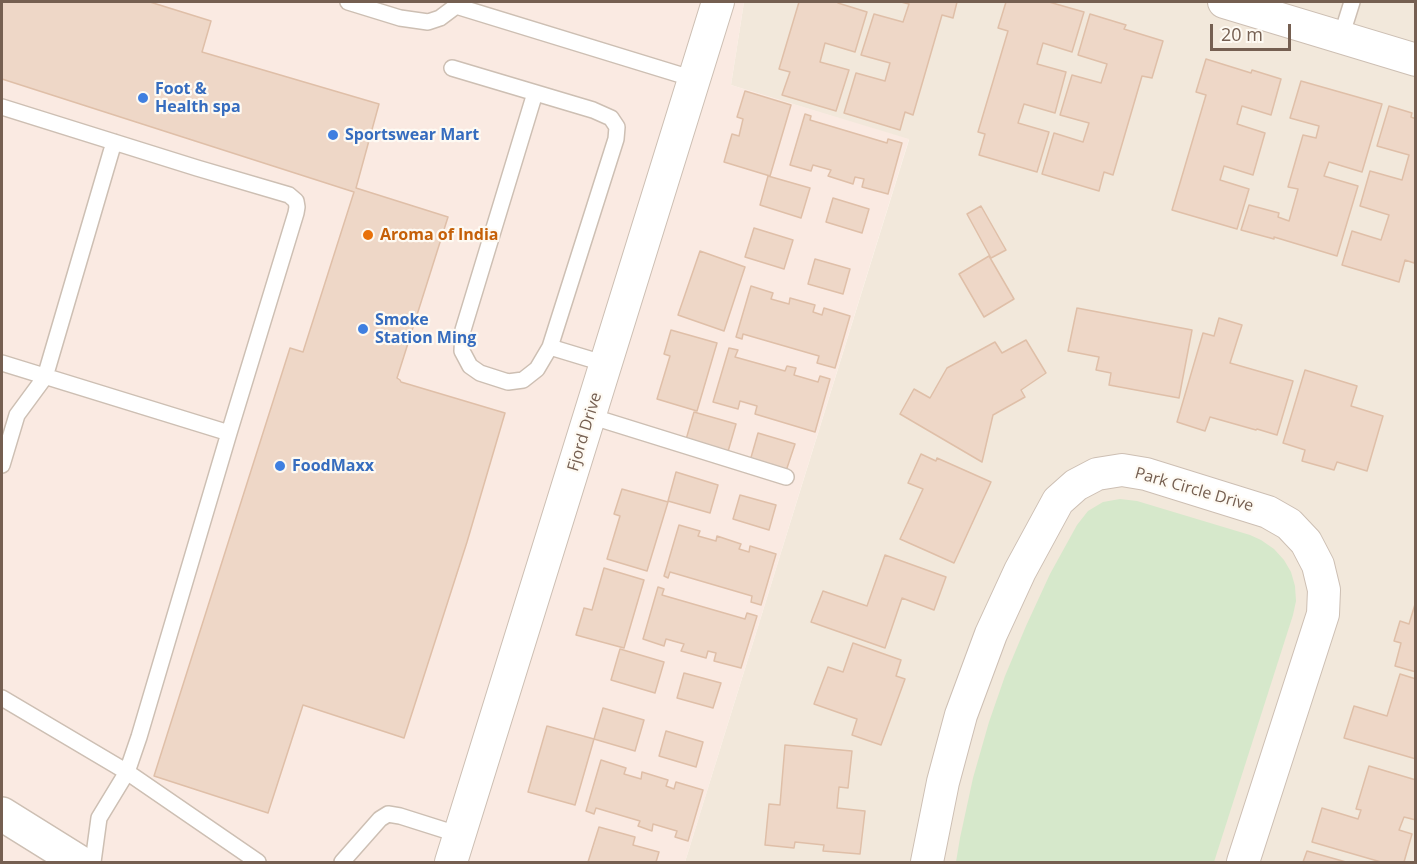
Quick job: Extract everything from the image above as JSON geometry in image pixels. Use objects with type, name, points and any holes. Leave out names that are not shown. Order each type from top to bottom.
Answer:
[{"type":"street","name":"Fjord Drive","points":[[455,849],[718,2]]},
{"type":"street","points":[[1224,2],[1416,60]]},
{"type":"street","name":"Park Circle Drive","points":[[927,862],[943,782],[961,715],[991,634],[1020,571],[1058,501],[1076,485],[1097,474],[1122,470],[1146,474],[1268,512],[1289,524],[1306,542],[1318,565],[1324,590],[1323,614],[1243,862]]},
{"type":"street","points":[[2,814],[79,862]]},
{"type":"lane","points":[[348,2],[400,18],[428,22],[440,18],[457,4],[694,79]]},
{"type":"lane","points":[[1341,37],[1352,2]]},
{"type":"lane","points":[[452,68],[593,110],[611,117],[617,127],[616,139],[550,347],[537,369],[523,380],[508,382],[480,374],[470,366],[462,351],[463,330],[535,93]]},
{"type":"lane","points":[[2,107],[289,195],[296,201],[296,213],[140,737],[127,772],[99,818],[93,862]]},
{"type":"lane","points":[[2,465],[17,415],[45,377],[114,142]]},
{"type":"lane","points":[[550,347],[606,364]]},
{"type":"lane","points":[[2,363],[229,433]]},
{"type":"lane","points":[[590,416],[786,477]]},
{"type":"lane","points":[[2,699],[127,772],[258,862]]},
{"type":"lane","points":[[342,862],[380,819],[388,814],[400,816],[455,849]]},
{"type":"shaded area","points":[[2,2],[744,2],[731,85],[909,139],[685,862],[2,862]]},
{"type":"shaded area","points":[[744,2],[1415,2],[1415,862],[685,862],[909,140],[731,85]]},
{"type":"green space","points":[[1120,499],[1137,501],[1261,540],[1284,560],[1295,586],[1296,601],[1293,615],[1214,862],[956,862],[973,778],[989,722],[1026,626],[1050,574],[1077,525],[1088,511],[1103,502]]},
{"type":"building","points":[[2,2],[150,2],[211,21],[202,52],[379,104],[356,188],[448,217],[397,378],[401,382],[505,413],[467,542],[404,738],[303,705],[268,813],[154,776],[290,348],[303,352],[354,192],[2,79]]},
{"type":"building","points":[[799,2],[838,2],[867,12],[855,52],[825,43],[820,62],[849,70],[836,111],[782,95],[790,72],[779,69]]},
{"type":"building","points":[[901,2],[957,2],[953,18],[942,15],[913,115],[905,112],[900,130],[844,113],[856,73],[885,81],[890,63],[861,55],[874,14],[903,22],[909,4]]},
{"type":"building","points":[[1006,2],[1049,2],[1084,12],[1072,52],[1043,43],[1037,64],[1066,72],[1055,113],[1024,104],[1018,123],[1049,132],[1037,172],[979,155],[985,134],[978,132],[1008,31],[998,28]]},
{"type":"building","points":[[1090,14],[1126,25],[1124,29],[1163,41],[1152,78],[1142,76],[1113,175],[1104,172],[1099,191],[1042,174],[1054,133],[1083,142],[1089,123],[1060,115],[1072,75],[1101,83],[1107,64],[1078,55]]},
{"type":"building","points":[[1206,59],[1251,73],[1252,70],[1281,79],[1271,115],[1242,106],[1237,124],[1265,133],[1253,175],[1224,166],[1220,180],[1249,189],[1237,229],[1172,210],[1206,95],[1196,92]]},
{"type":"building","points":[[1301,81],[1382,104],[1362,172],[1329,162],[1324,176],[1358,186],[1337,256],[1274,237],[1274,239],[1241,230],[1249,205],[1279,213],[1278,217],[1289,221],[1298,189],[1288,187],[1303,135],[1316,138],[1319,126],[1290,118]]},
{"type":"building","points":[[745,91],[791,105],[770,176],[724,162],[732,134],[739,136],[743,119],[737,117]]},
{"type":"building","points":[[1389,106],[1412,113],[1411,117],[1416,119],[1416,256],[1414,263],[1405,260],[1399,282],[1342,265],[1352,231],[1381,240],[1389,215],[1360,206],[1370,171],[1402,180],[1409,155],[1377,146]]},
{"type":"building","points":[[805,114],[811,116],[810,120],[887,143],[888,139],[902,143],[888,194],[862,187],[864,179],[855,177],[853,184],[828,176],[831,170],[813,165],[811,171],[790,165]]},
{"type":"building","points":[[768,176],[810,188],[801,218],[760,205]]},
{"type":"building","points":[[833,198],[869,209],[862,233],[826,222]]},
{"type":"building","points":[[981,206],[1006,250],[991,258],[967,214]]},
{"type":"building","points":[[754,228],[793,240],[784,269],[745,257]]},
{"type":"building","points":[[700,251],[745,267],[724,331],[678,315]]},
{"type":"building","points":[[989,256],[1014,299],[984,317],[959,274]]},
{"type":"building","points":[[815,259],[850,269],[843,294],[808,284]]},
{"type":"building","points":[[751,286],[773,293],[771,299],[789,304],[790,298],[815,305],[813,312],[822,315],[824,308],[850,316],[835,368],[817,363],[819,356],[743,334],[742,339],[736,337]]},
{"type":"building","points":[[1077,308],[1192,330],[1179,398],[1109,385],[1111,373],[1096,370],[1099,357],[1068,351]]},
{"type":"building","points":[[1219,318],[1242,325],[1230,363],[1293,381],[1277,435],[1210,417],[1205,431],[1177,422],[1203,333],[1214,336]]},
{"type":"building","points":[[671,330],[717,343],[697,411],[657,399],[670,356],[664,354]]},
{"type":"building","points":[[1026,340],[1046,373],[1021,390],[1025,397],[993,415],[982,462],[900,414],[914,389],[930,398],[947,368],[995,342],[1002,353]]},
{"type":"building","points":[[729,348],[738,350],[735,357],[785,371],[787,366],[796,368],[794,375],[818,382],[820,376],[830,379],[815,432],[755,414],[757,406],[740,401],[738,409],[713,402]]},
{"type":"building","points":[[1305,370],[1357,386],[1351,406],[1383,416],[1367,471],[1337,462],[1334,470],[1302,461],[1305,450],[1283,443]]},
{"type":"building","points":[[694,412],[736,424],[727,455],[685,443]]},
{"type":"building","points":[[758,433],[795,444],[786,471],[750,461]]},
{"type":"building","points":[[921,454],[936,461],[937,458],[991,482],[954,563],[900,539],[923,489],[908,483]]},
{"type":"building","points":[[676,472],[718,485],[710,513],[668,501]]},
{"type":"building","points":[[622,489],[668,502],[647,571],[607,559],[620,516],[614,514]]},
{"type":"building","points":[[740,495],[776,505],[769,530],[733,519]]},
{"type":"building","points":[[679,525],[700,531],[698,536],[716,541],[717,536],[741,544],[739,549],[749,552],[750,546],[776,554],[761,605],[751,602],[752,596],[670,572],[668,578],[664,576]]},
{"type":"building","points":[[885,555],[946,577],[934,610],[902,598],[885,648],[811,622],[823,591],[867,606]]},
{"type":"building","points":[[604,568],[644,580],[624,648],[576,635],[584,608],[592,610]]},
{"type":"building","points":[[658,587],[664,589],[662,595],[745,619],[747,613],[757,616],[741,668],[714,661],[716,653],[708,651],[706,658],[681,651],[684,644],[666,639],[664,646],[643,639]]},
{"type":"building","points":[[1416,601],[1416,672],[1395,666],[1401,643],[1394,641],[1400,621],[1409,624]]},
{"type":"building","points":[[853,643],[901,660],[896,676],[905,679],[881,745],[852,735],[857,719],[814,704],[828,667],[843,672]]},
{"type":"building","points":[[620,649],[664,662],[655,693],[611,680]]},
{"type":"building","points":[[684,673],[721,683],[713,708],[677,698]]},
{"type":"building","points":[[1400,674],[1416,679],[1416,759],[1344,738],[1354,706],[1387,716]]},
{"type":"building","points":[[603,708],[644,720],[635,751],[594,739]]},
{"type":"building","points":[[547,726],[594,739],[575,805],[528,792]]},
{"type":"building","points":[[666,731],[703,742],[696,767],[659,756]]},
{"type":"building","points":[[785,745],[852,751],[848,788],[839,787],[837,808],[865,811],[860,854],[823,851],[824,845],[795,842],[794,848],[765,845],[769,804],[780,805]]},
{"type":"building","points":[[601,760],[626,768],[624,774],[641,779],[642,772],[668,780],[666,786],[674,789],[676,782],[703,790],[688,841],[675,837],[677,831],[653,824],[652,831],[638,826],[640,821],[596,808],[594,814],[586,811]]},
{"type":"building","points":[[1369,766],[1416,780],[1416,820],[1404,817],[1399,830],[1412,834],[1404,862],[1381,862],[1312,842],[1322,808],[1358,819],[1361,810],[1356,809]]},
{"type":"building","points":[[599,827],[635,837],[633,845],[659,852],[656,862],[588,862]]},
{"type":"building","points":[[1307,851],[1346,862],[1303,862]]},
{"type":"place","name":"Foot & Health spa","points":[[143,98]]},
{"type":"place","name":"Sportswear Mart","points":[[333,135]]},
{"type":"place","name":"Aroma of India","points":[[368,235]]},
{"type":"place","name":"Smoke Station Ming","points":[[363,329]]},
{"type":"place","name":"FoodMaxx","points":[[280,466]]}]
